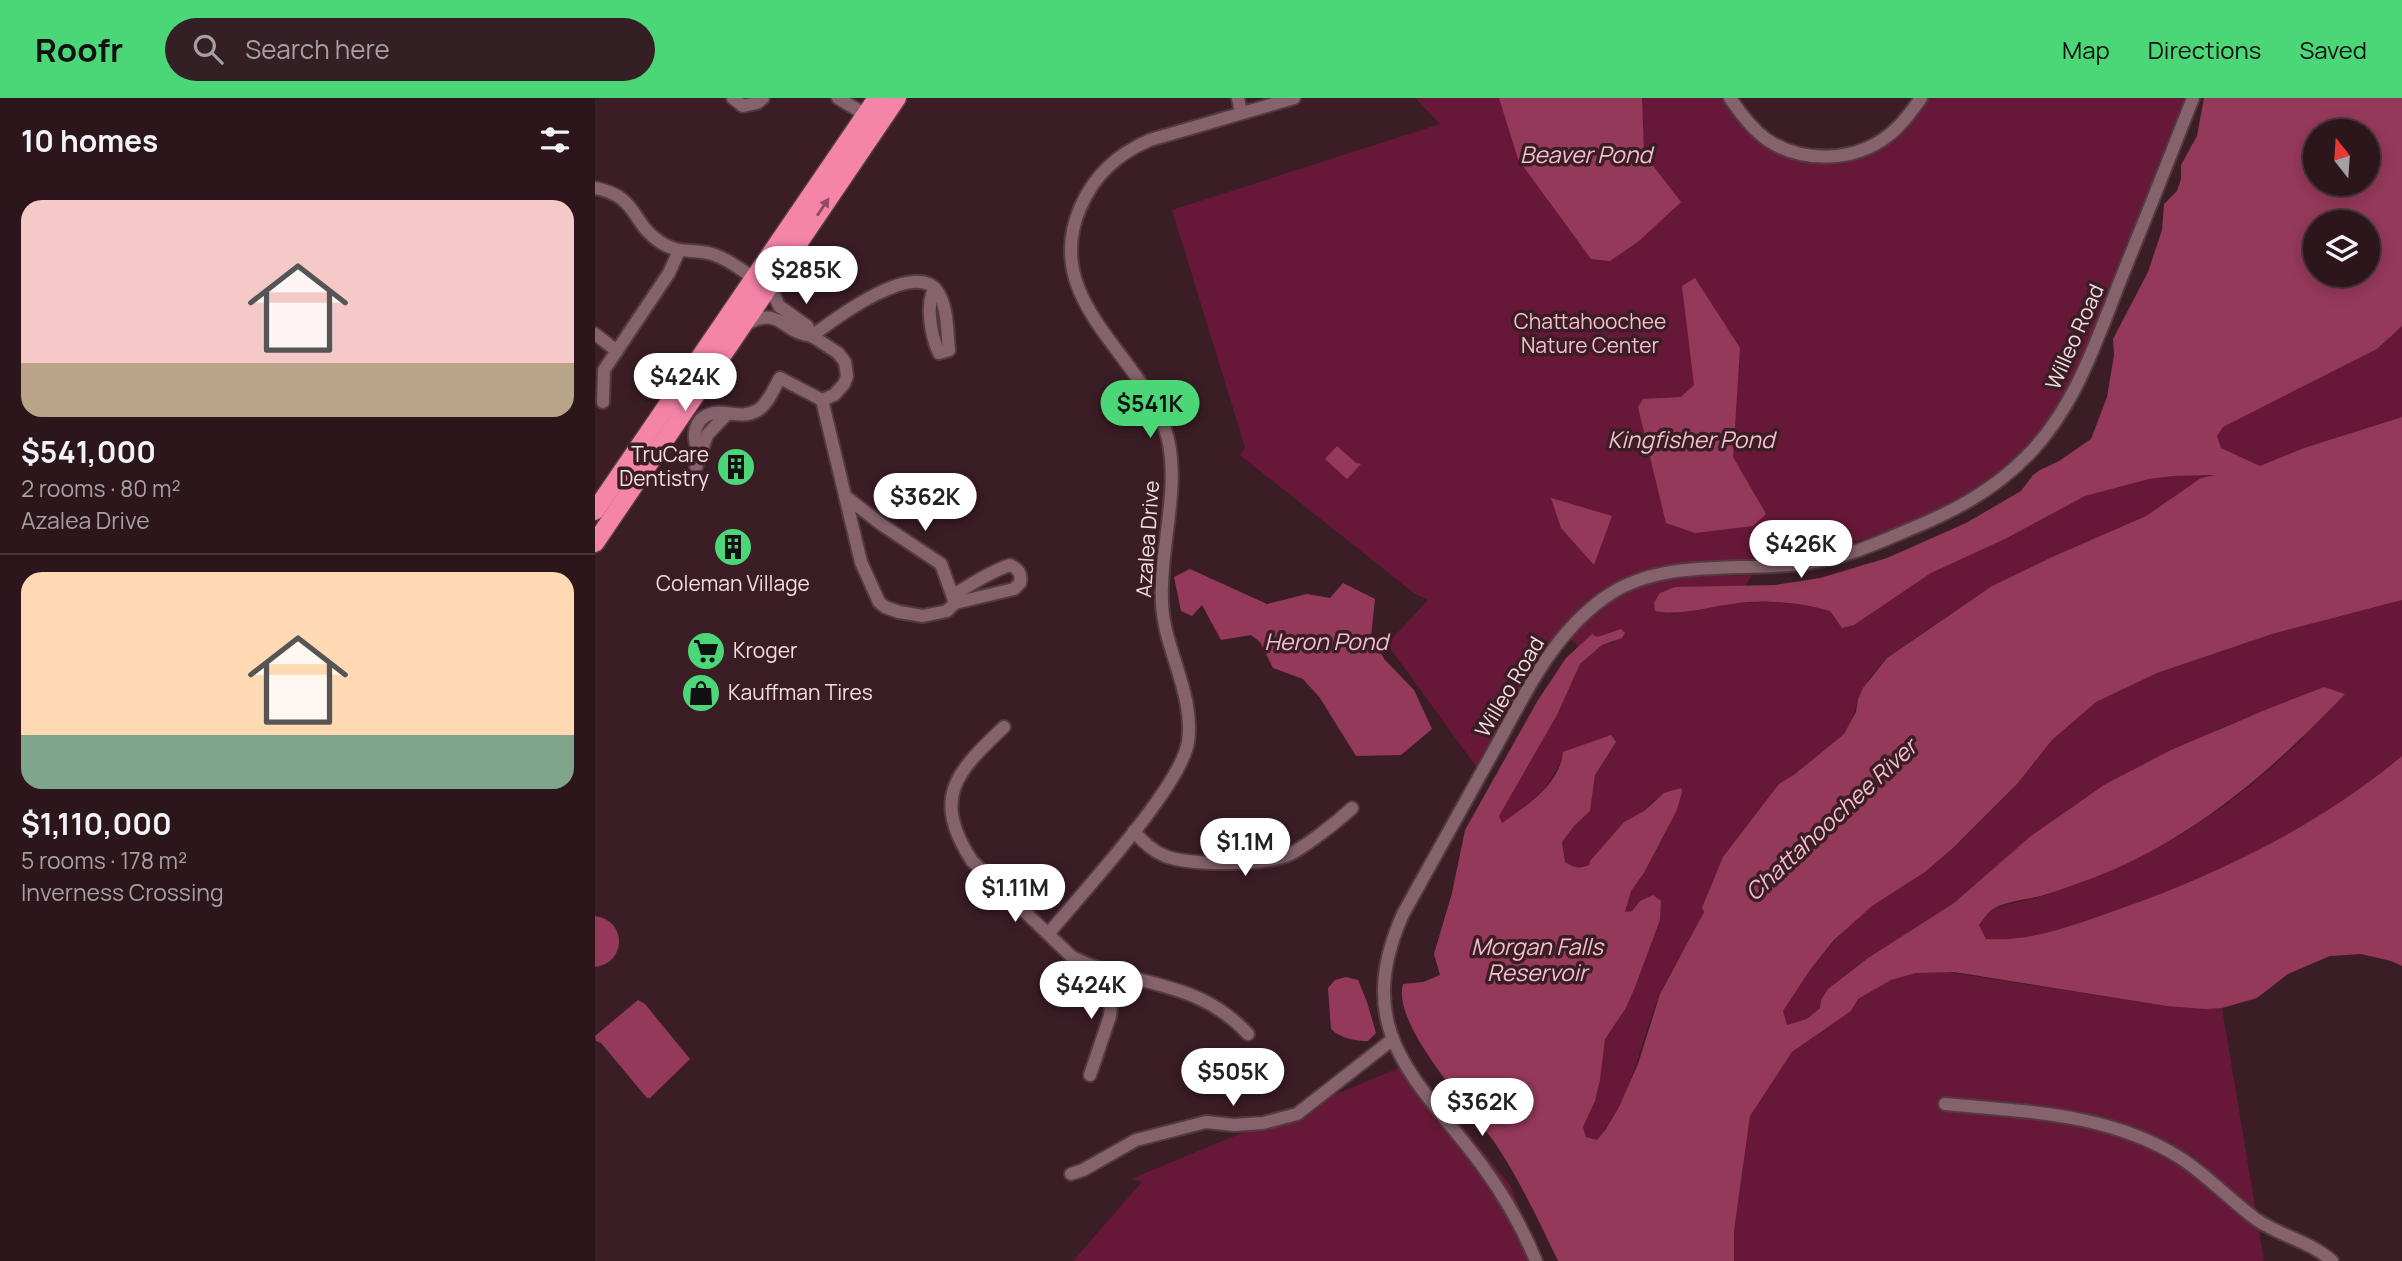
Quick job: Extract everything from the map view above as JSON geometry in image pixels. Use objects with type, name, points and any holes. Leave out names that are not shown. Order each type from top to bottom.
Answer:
[{"type":"highway","points":[[595,511],[877,98]]},
{"type":"highway","points":[[595,543],[897,98]]},
{"type":"street","points":[[733,98],[743,106],[757,103],[763,98]]},
{"type":"street","points":[[838,98],[866,115]]},
{"type":"street","points":[[1238,98],[1241,113]]},
{"type":"street","name":"Azalea Drive","points":[[1049,933],[1174,777],[1188,744],[1189,720],[1185,696],[1167,638],[1162,603],[1171,457],[1162,421],[1152,402],[1098,326],[1080,295],[1073,266],[1072,240],[1076,216],[1086,193],[1100,173],[1119,156],[1150,139],[1294,98]]},
{"type":"street","points":[[1730,98],[1744,118],[1766,139],[1787,150],[1822,157],[1856,152],[1879,142],[1900,125],[1921,98]]},
{"type":"street","name":"Willeo Road","points":[[1536,1261],[1507,1202],[1482,1165],[1404,1065],[1393,1039],[1385,1007],[1383,980],[1387,955],[1396,931],[1547,655],[1603,598],[1639,580],[1693,570],[1786,565],[1829,559],[1866,548],[1912,529],[1969,502],[1999,482],[2029,455],[2055,421],[2087,365],[2193,98]]},
{"type":"street","points":[[595,188],[609,191],[624,199],[652,236],[679,251],[712,254],[754,278]]},
{"type":"street","points":[[603,402],[604,370],[669,273],[679,251]]},
{"type":"street","points":[[775,279],[773,293],[779,306],[807,327],[812,336],[842,358],[847,371],[844,384],[834,395],[822,400]]},
{"type":"street","points":[[744,325],[759,318],[773,317],[802,335],[812,336],[853,306],[880,292],[917,282],[927,283],[935,288]]},
{"type":"street","points":[[595,334],[617,351]]},
{"type":"street","points":[[696,467],[700,453],[694,436],[699,422],[712,413],[748,414],[759,409],[780,378],[822,400],[860,562],[884,607],[923,616],[947,611],[954,599],[988,574],[1010,565],[1020,573],[1020,583],[1014,590],[954,599]]},
{"type":"street","points":[[845,496],[941,564],[954,599]]},
{"type":"street","points":[[1003,727],[962,769],[952,794],[952,821],[960,842],[972,861],[1072,957],[1092,967],[1184,991],[1235,1020],[1248,1034]]},
{"type":"street","points":[[1133,831],[1146,845],[1177,861],[1264,861],[1287,855],[1300,848],[1352,808]]},
{"type":"street","points":[[1090,1075],[1110,1016],[1114,973]]},
{"type":"street","points":[[1071,1174],[1092,1166],[1136,1140],[1206,1122],[1234,1125],[1287,1118],[1315,1101],[1393,1039]]},
{"type":"street","points":[[1945,1104],[2050,1114],[2089,1120],[2126,1131],[2183,1160],[2260,1221],[2314,1248],[2332,1261]]},
{"type":"green space","name":"Chattahoochee Nature Center","points":[[1415,98],[1722,98],[1748,132],[1771,149],[1795,159],[1838,163],[1864,155],[1927,98],[2186,98],[2076,391],[2031,443],[1993,478],[1947,505],[1886,534],[1788,557],[1697,562],[1667,567],[1637,574],[1600,592],[1575,617],[1483,776],[1387,644],[1428,600],[1414,593],[1240,455],[1245,447],[1172,210],[1440,124]]},
{"type":"green space","points":[[2402,326],[2402,417],[2304,448],[2260,466],[2221,448],[2217,436],[2223,427],[2377,349]]},
{"type":"green space","points":[[2221,475],[2201,478],[2146,516],[1992,586],[1887,658],[1870,677],[1844,734],[1779,784],[1663,987],[1628,1088],[1619,1106],[1597,1140],[1586,1137],[1583,1127],[1595,1101],[1605,1039],[1626,1008],[1660,920],[1640,901],[1632,911],[1625,913],[1631,891],[1666,832],[1682,792],[1653,800],[1644,811],[1624,822],[1589,865],[1573,868],[1565,862],[1562,842],[1590,811],[1595,775],[1616,742],[1563,757],[1538,796],[1502,824],[1499,816],[1557,715],[1580,664],[1602,645],[1615,642],[1613,631],[1597,637],[1592,634],[1579,647],[1570,638],[1606,606],[1630,591],[1659,581],[1706,576],[1752,575],[1744,587],[1675,587],[1660,593],[1672,614],[1751,602],[1791,603],[1830,611],[1834,618],[1854,625],[1931,573],[2005,539],[2085,496],[2149,479]]},
{"type":"green space","points":[[2402,600],[2402,756],[2369,782],[2264,847],[2150,898],[2050,932],[2018,938],[1986,939],[1979,925],[1993,908],[2043,896],[2091,879],[2182,834],[2224,806],[2302,740],[2324,687],[2218,729],[1983,879],[1954,903],[1868,958],[1828,989],[1821,1000],[1820,1008],[1807,1020],[1787,1025],[1783,1011],[1810,970],[1843,931],[1872,906],[1925,872],[1964,838],[2017,784],[2052,740],[2096,702],[2157,673],[2272,634]]},
{"type":"green space","points":[[1941,971],[2167,1006],[2222,1008],[2264,1261],[1734,1261],[1734,1231],[1750,1116],[1792,1052],[1851,1011],[1858,999],[1891,980],[1916,973]]},
{"type":"green space","points":[[1411,1063],[1510,1185],[1542,1261],[1073,1261],[1142,1182],[1131,1179]]},
{"type":"water","name":"Beaver Pond","points":[[1499,98],[1642,98],[1644,154],[1681,202],[1639,241],[1610,261],[1591,259],[1518,159]]},
{"type":"water","name":"Morgan Falls Reservoir","points":[[2204,98],[2402,98],[2402,326],[2377,349],[2223,427],[2217,436],[2221,448],[2260,466],[2304,448],[2402,417],[2402,600],[2272,634],[2157,673],[2096,702],[2052,740],[2017,784],[1954,847],[1925,872],[1872,906],[1834,940],[1783,1011],[1787,1025],[1807,1019],[1820,1008],[1821,1000],[1828,989],[1868,958],[1954,903],[2031,836],[2104,785],[2171,750],[2324,687],[2345,694],[2274,764],[2196,824],[2168,842],[2104,874],[2044,895],[1998,906],[1989,912],[1979,925],[1986,939],[2018,938],[2065,927],[2150,898],[2226,866],[2300,827],[2369,782],[2402,756],[2402,966],[2361,954],[2330,956],[2288,974],[2257,998],[2222,1008],[2205,1009],[2167,1006],[1954,972],[1916,973],[1891,980],[1858,999],[1851,1011],[1792,1052],[1750,1116],[1734,1231],[1734,1261],[1558,1261],[1504,1157],[1421,1044],[1409,1022],[1403,1001],[1403,984],[1423,982],[1440,975],[1434,954],[1452,893],[1465,830],[1538,700],[1566,658],[1592,634],[1597,637],[1621,629],[1625,633],[1622,638],[1602,645],[1580,664],[1557,715],[1499,816],[1502,823],[1531,802],[1549,784],[1561,764],[1563,752],[1611,735],[1616,742],[1595,775],[1590,811],[1562,842],[1565,862],[1576,867],[1589,865],[1624,822],[1644,811],[1664,793],[1681,788],[1682,792],[1677,810],[1644,873],[1631,891],[1625,912],[1632,911],[1640,901],[1653,895],[1661,901],[1660,920],[1635,987],[1626,1008],[1605,1039],[1595,1101],[1583,1127],[1586,1137],[1597,1140],[1619,1107],[1638,1064],[1660,994],[1704,912],[1702,908],[1723,857],[1779,784],[1844,734],[1856,712],[1863,688],[1887,658],[1992,586],[2146,516],[2201,478],[2215,475],[2149,479],[2085,496],[2005,539],[1931,573],[1854,625],[1842,628],[1830,611],[1806,605],[1744,602],[1664,612],[1655,611],[1654,603],[1660,593],[1675,587],[1775,585],[1820,578],[1887,558],[1966,523],[2021,491],[2033,475],[2091,439],[2107,397],[2114,355],[2113,339],[2148,272],[2162,230],[2164,204],[2177,191],[2181,179],[2181,165],[2197,136]]},
{"type":"water","name":"Kingfisher Pond","points":[[1695,278],[1740,348],[1733,457],[1766,514],[1753,526],[1695,533],[1666,523],[1638,407],[1643,399],[1681,397],[1694,385],[1682,286]]},
{"type":"water","points":[[1337,446],[1356,463],[1361,464],[1347,479],[1325,459]]},
{"type":"water","points":[[1551,498],[1612,516],[1594,565],[1561,528]]},
{"type":"water","name":"Heron Pond","points":[[1190,569],[1267,604],[1307,594],[1330,598],[1343,583],[1375,599],[1371,637],[1385,660],[1414,690],[1432,729],[1401,755],[1356,756],[1320,698],[1303,679],[1273,668],[1260,642],[1251,635],[1221,640],[1202,605],[1192,616],[1181,611],[1174,577]]},
{"type":"water","points":[[595,916],[613,925],[619,942],[613,958],[595,967]]},
{"type":"water","points":[[1346,977],[1358,980],[1367,1002],[1376,1033],[1368,1041],[1349,1039],[1331,1029],[1328,988],[1335,980]]},
{"type":"water","points":[[638,1000],[645,1004],[690,1059],[650,1098],[647,1098],[601,1043],[596,1041],[595,1036]]},
{"type":"place","name":"TruCare Dentistry","points":[[736,467]]},
{"type":"place","name":"Coleman Village","points":[[733,547]]},
{"type":"place","name":"Kroger","points":[[706,651]]},
{"type":"place","name":"Kauffman Tires","points":[[701,693]]},
{"type":"water label","name":"Chattahoochee River","points":[[1831,820]]}]
